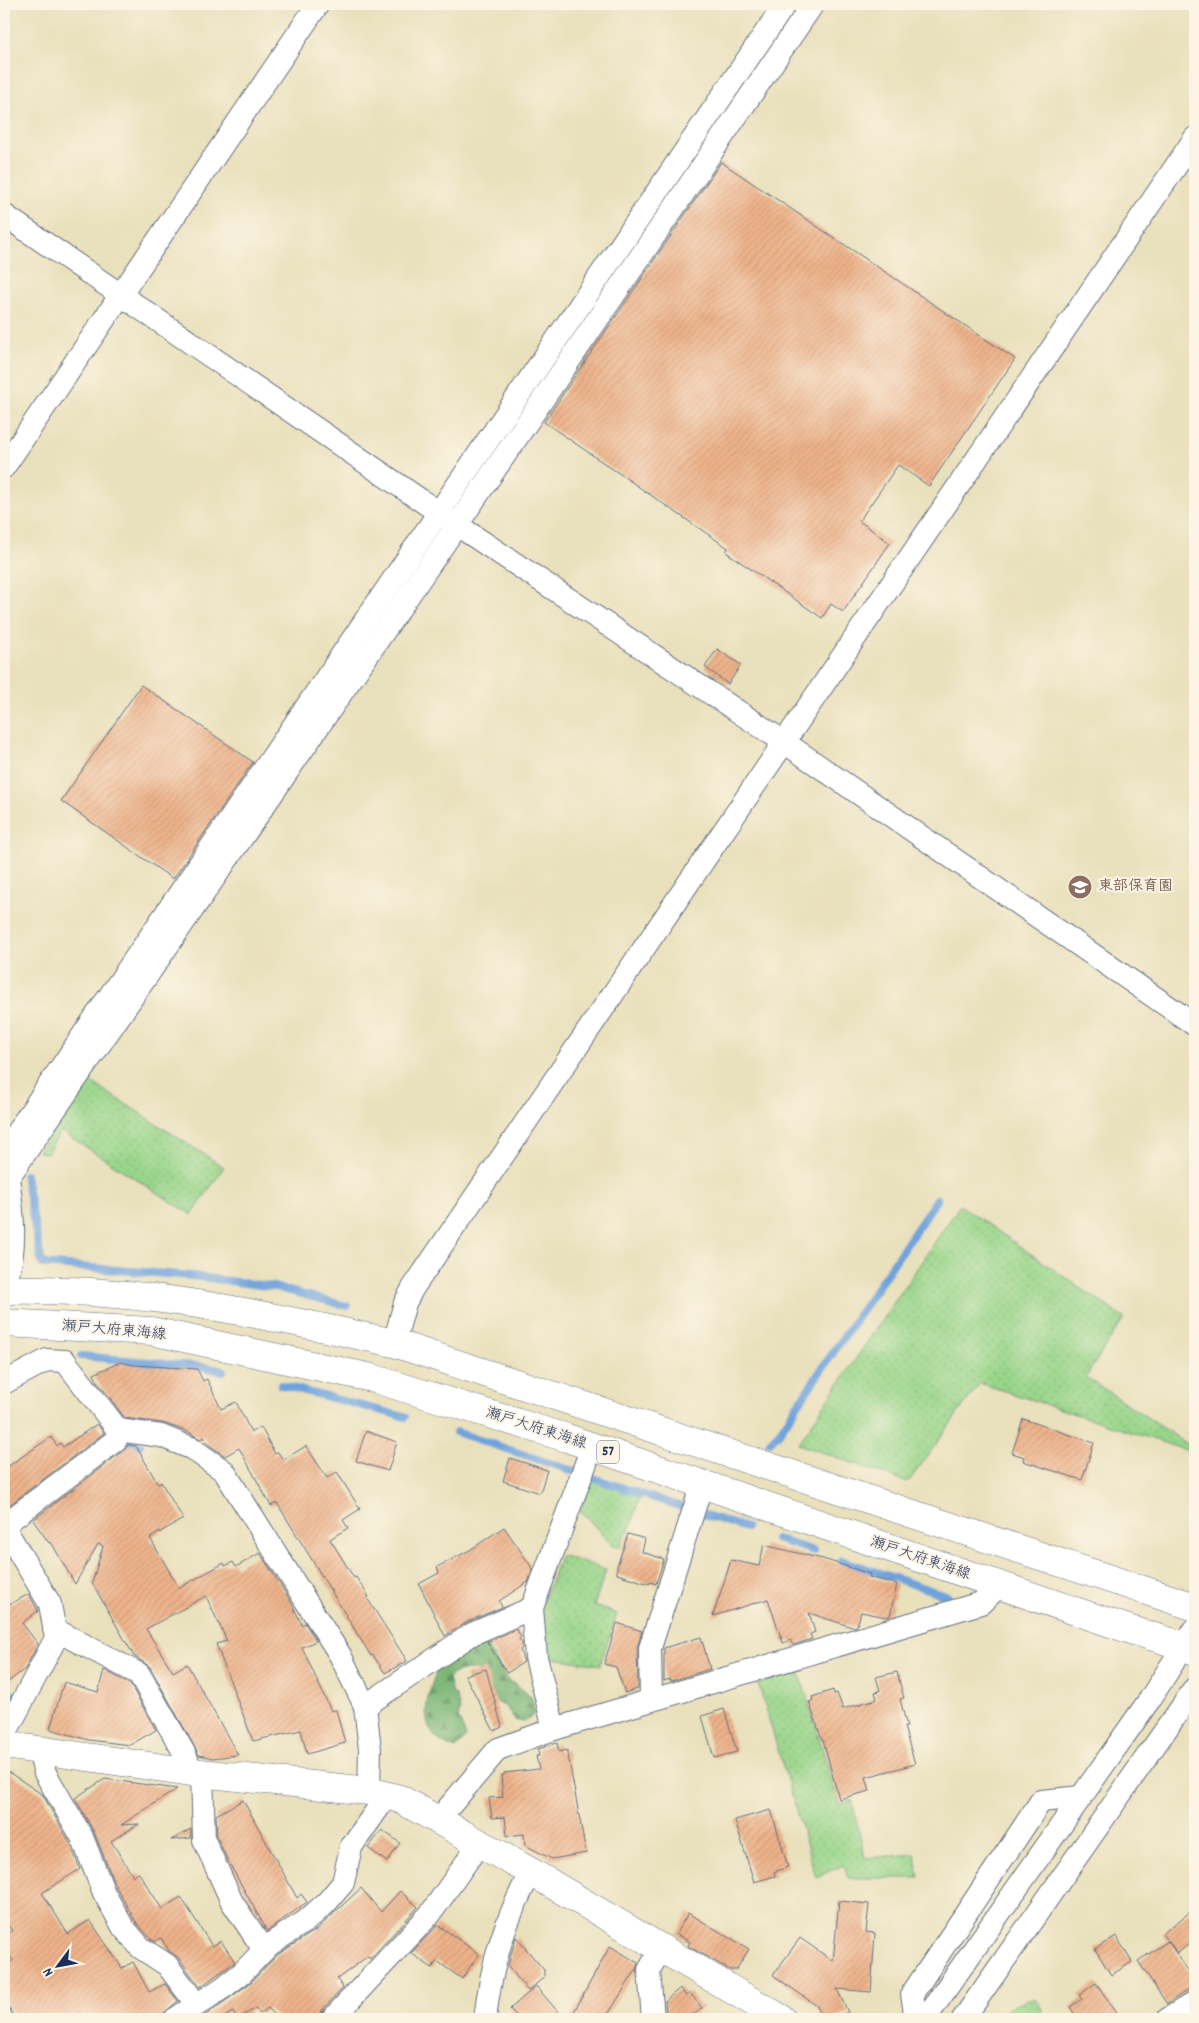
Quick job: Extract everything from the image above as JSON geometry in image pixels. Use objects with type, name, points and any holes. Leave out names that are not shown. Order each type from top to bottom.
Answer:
[{"type":"main road","name":"57","points":[[4,1290],[40,1289],[156,1297],[267,1315],[394,1343],[1195,1607]]},
{"type":"main road","name":"瀬戸大府東海線","points":[[4,1323],[151,1332],[372,1378],[567,1438],[1131,1630],[1191,1642]]},
{"type":"main road","points":[[4,1746],[197,1772],[377,1793],[400,1799],[531,1872],[782,2019]]},
{"type":"street","points":[[4,467],[318,4]]},
{"type":"street","points":[[4,1151],[785,4]]},
{"type":"street","points":[[4,1285],[10,1271],[13,1214],[6,1177],[457,525],[813,4]]},
{"type":"street","points":[[394,1343],[405,1303],[413,1288],[1195,138]]},
{"type":"street","points":[[4,215],[457,525],[784,742],[1195,1025]]},
{"type":"street","points":[[4,1383],[47,1360],[65,1360],[118,1430],[161,1436],[191,1448],[224,1471],[340,1655],[365,1706],[370,1750],[380,1807],[351,1847],[342,1883],[307,1920],[264,1950],[242,1973],[175,2019]]},
{"type":"street","points":[[4,1736],[56,1638],[50,1604],[4,1526],[116,1440],[118,1430]]},
{"type":"street","points":[[554,1729],[536,1657],[532,1608],[592,1447]]},
{"type":"street","points":[[651,1700],[650,1648],[702,1484]]},
{"type":"street","points":[[438,1820],[498,1749],[554,1729],[982,1603],[999,1586]]},
{"type":"street","points":[[365,1706],[472,1634],[532,1608]]},
{"type":"street","points":[[54,1629],[139,1674],[197,1772],[204,1840],[232,1902],[264,1950]]},
{"type":"street","points":[[926,2019],[1191,1642]]},
{"type":"street","points":[[963,2019],[1195,1688]]},
{"type":"street","points":[[39,1750],[45,1773],[82,1837],[104,1893],[123,1927],[141,1948],[167,1965],[197,2005]]},
{"type":"street","points":[[916,2019],[912,1994],[1041,1801],[1082,1797]]},
{"type":"street","points":[[332,2019],[431,1913],[479,1844]]},
{"type":"street","points":[[485,2019],[491,1974],[513,1906],[531,1872]]},
{"type":"street","points":[[653,2019],[649,1970],[661,1949]]},
{"type":"street","points":[[1168,2019],[1195,2002]]},
{"type":"green space","points":[[85,1078],[224,1167],[192,1215],[61,1131],[47,1153],[38,1152]]},
{"type":"green space","points":[[960,1205],[1124,1318],[1086,1377],[1195,1449],[1195,1453],[980,1383],[907,1482],[798,1444]]},
{"type":"green space","points":[[590,1480],[640,1497],[629,1531],[626,1532],[620,1547],[612,1545],[580,1510]]},
{"type":"green space","points":[[561,1555],[606,1570],[594,1606],[617,1614],[600,1665],[546,1657],[542,1605]]},
{"type":"green space","points":[[479,1639],[486,1645],[509,1682],[516,1684],[532,1698],[534,1714],[523,1722],[515,1720],[506,1707],[497,1702],[489,1684],[482,1679],[477,1671],[470,1669],[455,1673],[448,1678],[452,1693],[456,1695],[460,1711],[458,1717],[466,1736],[456,1749],[442,1742],[433,1734],[428,1724],[426,1713],[427,1701],[440,1662]]},
{"type":"green space","points":[[799,1671],[839,1804],[852,1800],[865,1858],[915,1854],[919,1878],[848,1878],[844,1865],[816,1877],[758,1683]]},
{"type":"green space","points":[[1029,1999],[1037,1999],[1042,2010],[1040,2019],[999,2019],[1008,2009]]},
{"type":"building","points":[[721,162],[1015,359],[929,486],[898,465],[859,521],[890,543],[843,612],[831,604],[822,618],[726,552],[728,548],[544,422]]},
{"type":"building","points":[[717,649],[741,665],[728,684],[705,667]]},
{"type":"building","points":[[141,685],[253,762],[173,879],[61,801]]},
{"type":"building","points":[[120,1362],[134,1365],[197,1369],[203,1381],[207,1379],[221,1409],[236,1402],[251,1432],[261,1427],[275,1454],[278,1452],[283,1460],[306,1446],[327,1478],[337,1472],[360,1509],[343,1520],[348,1528],[330,1539],[354,1578],[356,1577],[369,1597],[367,1598],[407,1661],[385,1673],[373,1655],[371,1656],[277,1503],[271,1506],[239,1448],[225,1456],[208,1444],[204,1437],[200,1439],[189,1432],[163,1423],[125,1418],[97,1381],[94,1374]]},
{"type":"building","points":[[1023,1419],[1094,1443],[1082,1480],[1023,1461],[1024,1457],[1012,1453]]},
{"type":"building","points":[[97,1424],[104,1433],[4,1509],[4,1469],[51,1437],[57,1446],[60,1443],[63,1447]]},
{"type":"building","points":[[366,1431],[397,1442],[388,1471],[356,1461]]},
{"type":"building","points":[[128,1445],[136,1446],[158,1484],[161,1482],[183,1519],[150,1538],[179,1588],[224,1563],[225,1566],[233,1562],[236,1567],[260,1553],[291,1602],[302,1625],[305,1623],[316,1641],[302,1647],[331,1711],[336,1710],[345,1743],[307,1754],[301,1730],[253,1741],[216,1644],[227,1641],[206,1596],[146,1629],[173,1672],[187,1664],[238,1755],[213,1758],[199,1755],[150,1667],[134,1656],[92,1583],[103,1546],[98,1544],[75,1584],[51,1542],[49,1543],[33,1520]]},
{"type":"building","points":[[510,1458],[547,1470],[540,1493],[503,1481]]},
{"type":"building","points":[[504,1527],[533,1569],[528,1582],[499,1601],[502,1607],[467,1622],[445,1636],[419,1584],[439,1573],[437,1567],[470,1550]]},
{"type":"building","points":[[628,1534],[645,1539],[642,1552],[664,1559],[656,1584],[650,1582],[649,1584],[617,1574],[617,1566]]},
{"type":"building","points":[[764,1545],[823,1559],[870,1574],[869,1577],[897,1584],[890,1616],[886,1617],[861,1612],[857,1626],[852,1627],[809,1613],[815,1632],[810,1634],[812,1639],[793,1645],[791,1640],[783,1643],[768,1599],[713,1616],[731,1560],[759,1566]]},
{"type":"building","points":[[29,1594],[38,1611],[22,1623],[38,1644],[25,1669],[4,1685],[4,1599],[8,1605]]},
{"type":"building","points":[[617,1623],[642,1631],[637,1648],[638,1689],[625,1693],[616,1667],[604,1664]]},
{"type":"building","points":[[516,1629],[521,1637],[519,1639],[522,1643],[522,1648],[520,1650],[524,1662],[507,1673],[487,1642]]},
{"type":"building","points":[[701,1637],[710,1669],[671,1681],[670,1679],[664,1681],[664,1648]]},
{"type":"building","points":[[486,1669],[502,1727],[494,1731],[465,1675]]},
{"type":"building","points":[[104,1670],[130,1684],[156,1730],[130,1745],[89,1740],[50,1729],[64,1682],[98,1692]]},
{"type":"building","points":[[897,1672],[904,1698],[900,1699],[907,1727],[904,1727],[915,1764],[866,1777],[870,1791],[839,1799],[823,1740],[809,1702],[813,1701],[812,1697],[833,1690],[834,1694],[837,1693],[843,1709],[877,1699],[875,1692],[880,1691],[876,1677]]},
{"type":"building","points":[[724,1709],[737,1752],[714,1758],[702,1716]]},
{"type":"building","points":[[557,1743],[559,1752],[567,1750],[586,1853],[552,1859],[525,1845],[524,1834],[507,1836],[505,1817],[492,1818],[489,1798],[503,1797],[501,1776],[504,1773],[539,1769],[536,1756],[539,1756],[538,1749]]},
{"type":"building","points":[[4,1769],[43,1795],[70,1843],[80,1869],[42,1893],[68,1934],[90,1920],[122,1968],[133,1962],[149,1992],[165,1984],[178,2001],[164,2013],[162,2019],[15,2019],[4,1998],[4,1966],[13,1961],[4,1946],[4,1936],[12,1931],[4,1919]]},
{"type":"building","points":[[105,1779],[177,1789],[121,1825],[139,1824],[111,1841],[133,1876],[139,1873],[162,1909],[181,1897],[212,1946],[221,1941],[235,1962],[200,1987],[178,1957],[169,1951],[161,1938],[155,1942],[136,1922],[116,1887],[94,1832],[75,1798]]},
{"type":"building","points":[[243,1800],[297,1898],[301,1894],[307,1902],[267,1931],[228,1861],[217,1837],[216,1815]]},
{"type":"building","points":[[771,1810],[788,1867],[774,1872],[775,1876],[754,1882],[735,1820]]},
{"type":"building","points":[[191,1829],[191,1838],[171,1840]]},
{"type":"building","points":[[382,1830],[400,1843],[387,1862],[368,1848]]},
{"type":"building","points":[[361,1888],[381,1912],[400,1891],[418,1907],[370,1959],[368,1956],[337,1979],[343,1988],[322,2010],[319,2019],[279,2019],[268,2008],[260,2014],[256,2008],[237,2019],[233,2012],[220,2019],[200,2019],[250,1983],[277,1955],[316,1930]]},
{"type":"building","points":[[839,1901],[869,1904],[866,1932],[875,1933],[871,1992],[837,1989],[848,2012],[832,2019],[823,2019],[817,2006],[773,1975],[800,1938],[833,1961]]},
{"type":"building","points":[[1195,1908],[1195,1939],[1178,1953],[1162,1934]]},
{"type":"building","points":[[688,1913],[749,1949],[736,1970],[730,1970],[688,1946],[690,1942],[676,1934]]},
{"type":"building","points":[[438,1925],[479,1954],[462,1979],[437,1961],[432,1968],[411,1953]]},
{"type":"building","points":[[1116,1936],[1132,1962],[1111,1975],[1095,1949]]},
{"type":"building","points":[[516,1937],[544,1970],[544,1977],[528,1991],[508,1966]]},
{"type":"building","points":[[1168,1941],[1195,1981],[1195,1985],[1167,2004],[1138,1961]]},
{"type":"building","points":[[610,1946],[638,1963],[636,1970],[605,2019],[570,2019]]},
{"type":"building","points":[[1096,1983],[1121,2019],[1078,2019],[1070,2007],[1082,1999],[1079,1995]]},
{"type":"building","points":[[536,1986],[564,2019],[519,2019],[510,2009]]},
{"type":"building","points":[[680,1988],[686,1996],[690,1993],[702,2008],[688,2019],[672,2019],[666,2012],[665,2001]]},
{"type":"waterway","points":[[790,16],[798,4]]},
{"type":"waterway","points":[[25,1175],[42,1264],[192,1276],[274,1287],[347,1306]]},
{"type":"waterway","points":[[770,1442],[778,1434],[937,1199]]},
{"type":"waterway","points":[[81,1356],[205,1367],[223,1371]]},
{"type":"waterway","points":[[281,1385],[405,1417]]},
{"type":"waterway","points":[[456,1432],[573,1471]]},
{"type":"waterway","points":[[126,1442],[140,1445]]},
{"type":"waterway","points":[[593,1478],[688,1509]]},
{"type":"waterway","points":[[702,1514],[746,1528]]},
{"type":"waterway","points":[[776,1539],[814,1551]]},
{"type":"waterway","points":[[841,1560],[948,1596]]},
{"type":"waterway","points":[[4,1710],[13,1694]]},
{"type":"place","name":"東部保育園","points":[[1080,887]]}]
